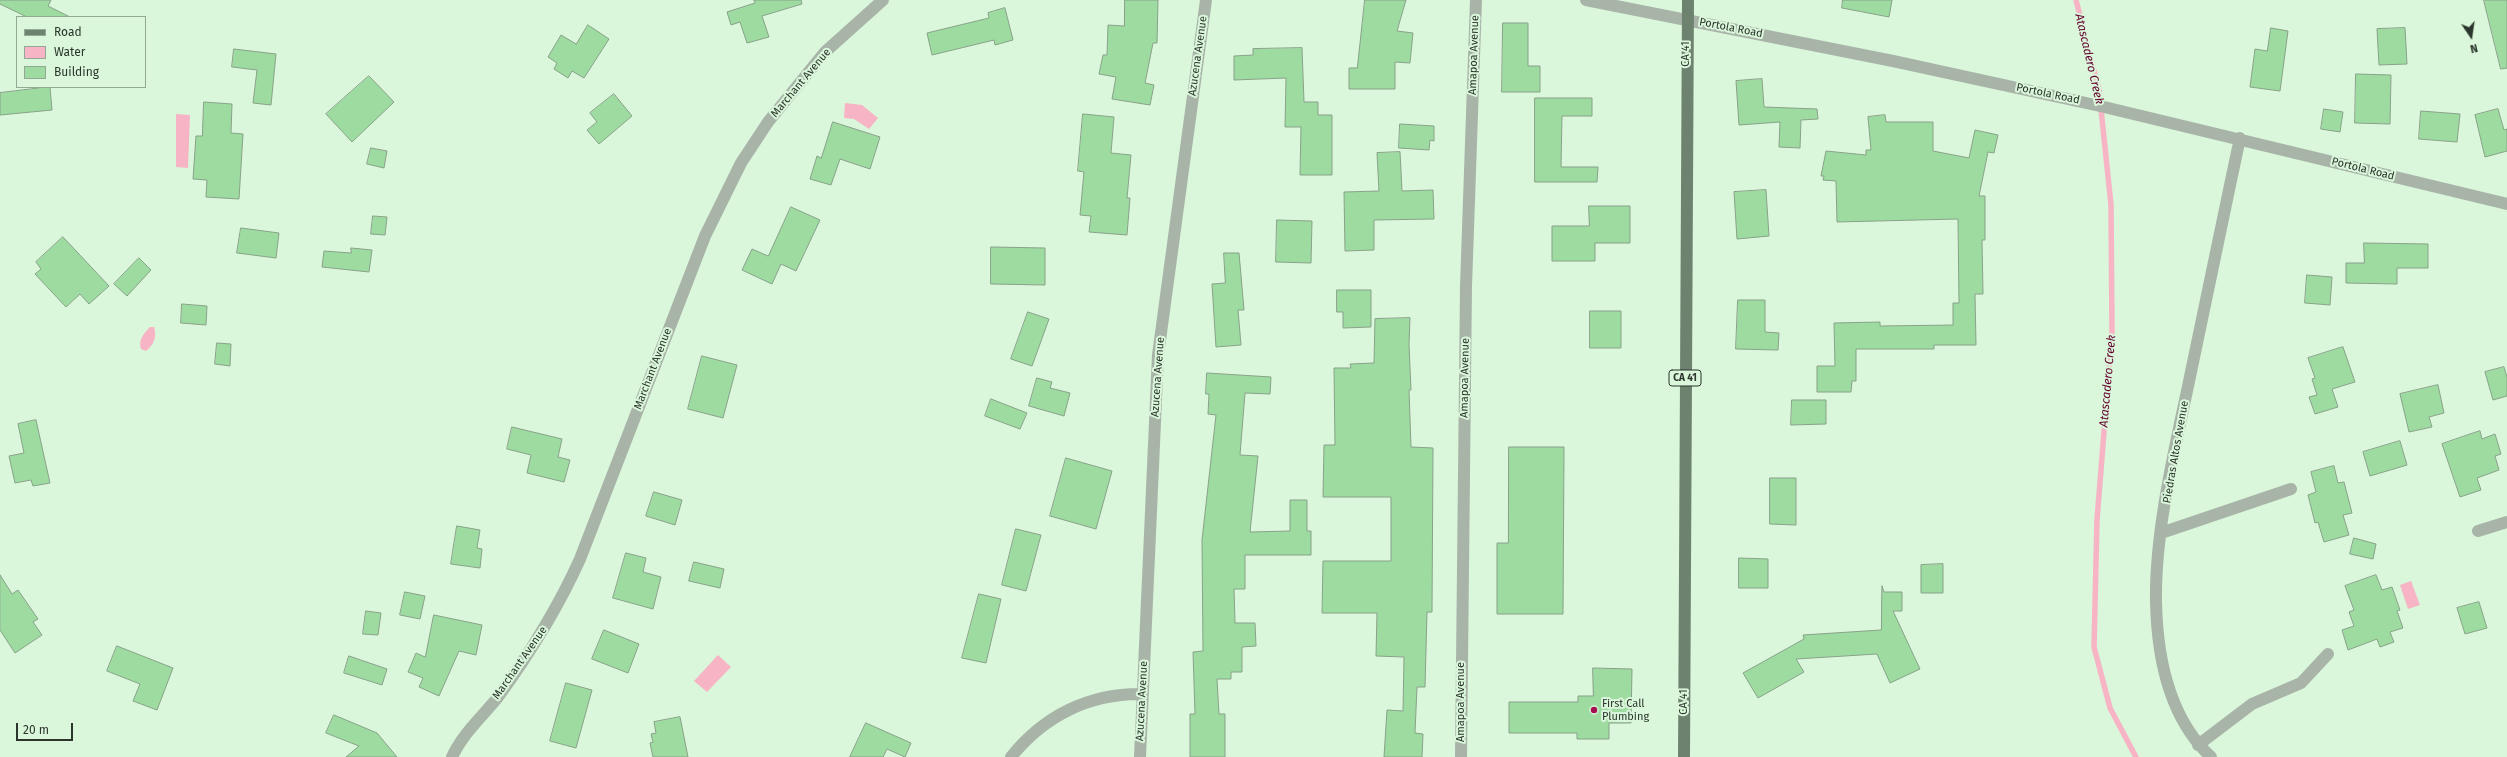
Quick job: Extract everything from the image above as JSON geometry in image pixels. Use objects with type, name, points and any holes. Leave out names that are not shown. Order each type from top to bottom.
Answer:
[{"type":"main road","name":"CA 41","points":[[1684,757],[1686,19],[1688,0]]},
{"type":"street","name":"Marchant Avenue","points":[[452,757],[459,742],[497,698],[518,668],[564,594],[580,558],[704,236],[742,163],[768,122],[825,52],[883,0]]},
{"type":"street","name":"Azucena Avenue","points":[[1140,757],[1158,356],[1206,0]]},
{"type":"street","name":"Amapoa Avenue","points":[[1461,757],[1466,286],[1476,0]]},
{"type":"street","name":"Portola Road","points":[[1586,0],[1686,19],[2085,102],[2240,138],[2507,204]]},
{"type":"street","name":"Piedras Altos Avenue","points":[[2211,757],[2198,745],[2178,715],[2160,655],[2156,600],[2162,533],[2177,440],[2240,138]]},
{"type":"street","points":[[2162,533],[2291,489]]},
{"type":"street","points":[[2478,532],[2507,522]]},
{"type":"street","points":[[2198,745],[2252,704],[2301,683],[2328,654]]},
{"type":"street","points":[[1011,757],[1024,741],[1045,723],[1068,709],[1106,696],[1142,694]]},
{"type":"water","points":[[845,103],[862,105],[878,118],[869,129],[854,119],[844,118]]},
{"type":"water","points":[[176,114],[190,115],[188,168],[176,167]]},
{"type":"water","points":[[150,327],[154,327],[155,337],[153,343],[146,351],[141,349],[140,343],[144,334]]},
{"type":"water","points":[[2411,581],[2420,605],[2408,609],[2400,585]]},
{"type":"water","points":[[718,655],[731,667],[707,692],[694,681]]},
{"type":"building","points":[[0,0],[51,0],[48,6],[68,16],[25,16],[0,4]]},
{"type":"building","points":[[754,0],[801,0],[802,4],[762,16],[769,37],[747,43],[740,22],[731,25],[727,12],[755,3]]},
{"type":"building","points":[[1125,0],[1158,0],[1157,43],[1153,43],[1145,83],[1154,85],[1150,105],[1112,99],[1116,77],[1099,74],[1103,55],[1107,55],[1108,25],[1124,26]]},
{"type":"building","points":[[1365,0],[1406,0],[1397,31],[1413,33],[1410,63],[1395,62],[1395,89],[1349,89],[1349,68],[1357,68]]},
{"type":"building","points":[[1843,0],[1892,0],[1889,17],[1842,8]]},
{"type":"building","points":[[2484,0],[2507,0],[2507,68],[2501,69]]},
{"type":"building","points":[[1005,8],[1013,40],[995,45],[994,40],[932,55],[927,33],[989,18],[988,13]]},
{"type":"building","points":[[1503,23],[1528,23],[1528,66],[1540,66],[1540,92],[1502,92]]},
{"type":"building","points":[[588,25],[609,39],[584,78],[572,71],[568,78],[554,69],[557,63],[548,57],[561,35],[576,44]]},
{"type":"building","points":[[2271,28],[2288,31],[2280,91],[2250,87],[2255,49],[2267,51]]},
{"type":"building","points":[[2405,28],[2407,64],[2379,65],[2377,29]]},
{"type":"building","points":[[1302,48],[1304,102],[1318,102],[1318,115],[1332,115],[1332,175],[1300,175],[1301,127],[1285,127],[1286,78],[1234,80],[1234,56],[1253,55],[1253,49]]},
{"type":"building","points":[[234,49],[276,54],[271,105],[253,103],[257,70],[232,67]]},
{"type":"building","points":[[2356,74],[2391,75],[2390,124],[2355,123]]},
{"type":"building","points":[[369,76],[394,102],[352,142],[326,114]]},
{"type":"building","points":[[1762,79],[1764,107],[1817,109],[1818,119],[1801,120],[1800,148],[1779,147],[1780,122],[1739,125],[1736,81]]},
{"type":"building","points":[[50,88],[52,110],[0,115],[0,93]]},
{"type":"building","points":[[614,94],[632,116],[599,144],[587,130],[597,122],[590,113]]},
{"type":"building","points":[[1535,98],[1592,98],[1592,116],[1562,116],[1561,167],[1598,167],[1597,182],[1535,182]]},
{"type":"building","points":[[204,102],[232,104],[231,133],[243,134],[239,199],[206,197],[207,180],[193,179],[196,136],[202,136]]},
{"type":"building","points":[[2324,109],[2343,112],[2340,132],[2321,129]]},
{"type":"building","points":[[2498,109],[2504,130],[2507,129],[2507,151],[2485,157],[2475,115]]},
{"type":"building","points":[[2421,111],[2460,114],[2457,142],[2419,139]]},
{"type":"building","points":[[1083,114],[1114,117],[1111,153],[1131,155],[1127,198],[1130,198],[1127,235],[1089,232],[1091,216],[1080,215],[1084,172],[1078,171]]},
{"type":"building","points":[[1885,115],[1886,122],[1933,122],[1933,151],[1969,158],[1975,130],[1998,135],[1994,153],[1988,152],[1979,196],[1985,196],[1985,240],[1982,240],[1983,294],[1975,294],[1976,345],[1934,345],[1934,349],[1856,349],[1856,381],[1852,381],[1851,392],[1817,392],[1817,366],[1835,366],[1834,323],[1880,322],[1880,326],[1953,325],[1953,303],[1959,303],[1958,219],[1837,222],[1836,181],[1823,180],[1824,176],[1821,176],[1826,151],[1866,155],[1866,150],[1871,150],[1868,117]]},
{"type":"building","points":[[833,122],[880,137],[870,169],[840,159],[831,185],[810,179],[817,156],[821,158]]},
{"type":"building","points":[[1400,124],[1434,126],[1434,141],[1430,140],[1429,150],[1399,148]]},
{"type":"building","points":[[371,148],[387,151],[384,168],[367,164]]},
{"type":"building","points":[[1400,152],[1402,191],[1433,190],[1434,219],[1374,220],[1374,250],[1345,251],[1344,192],[1379,191],[1377,153]]},
{"type":"building","points":[[1766,190],[1769,236],[1737,239],[1734,192]]},
{"type":"building","points":[[1589,206],[1630,206],[1630,243],[1595,243],[1595,261],[1552,261],[1552,226],[1589,226]]},
{"type":"building","points":[[791,207],[820,220],[796,271],[781,264],[772,284],[742,270],[752,249],[768,256]]},
{"type":"building","points":[[373,216],[387,217],[385,235],[371,234]]},
{"type":"building","points":[[1277,220],[1312,221],[1311,263],[1276,262]]},
{"type":"building","points":[[241,228],[279,233],[276,258],[237,253]]},
{"type":"building","points":[[63,237],[109,286],[89,304],[80,294],[66,307],[35,274],[41,269],[36,262]]},
{"type":"building","points":[[2364,243],[2428,244],[2428,268],[2397,268],[2397,284],[2346,283],[2346,263],[2364,263]]},
{"type":"building","points":[[991,247],[1045,248],[1045,285],[991,284]]},
{"type":"building","points":[[351,248],[372,250],[369,272],[322,267],[324,251],[351,253]]},
{"type":"building","points":[[1224,253],[1239,253],[1244,310],[1238,310],[1241,345],[1216,347],[1212,284],[1225,283]]},
{"type":"building","points":[[139,258],[151,270],[127,296],[114,284]]},
{"type":"building","points":[[2307,275],[2332,277],[2330,305],[2305,303]]},
{"type":"building","points":[[1337,290],[1371,290],[1371,327],[1343,328],[1343,312],[1337,312]]},
{"type":"building","points":[[1738,300],[1765,300],[1765,332],[1779,333],[1778,350],[1736,349]]},
{"type":"building","points":[[182,304],[207,306],[206,325],[181,323]]},
{"type":"building","points":[[1590,311],[1621,311],[1621,348],[1590,348]]},
{"type":"building","points":[[1028,312],[1049,319],[1032,366],[1011,359]]},
{"type":"building","points":[[1410,318],[1409,345],[1411,390],[1409,390],[1411,447],[1433,448],[1432,612],[1427,612],[1425,687],[1417,687],[1415,733],[1423,734],[1422,757],[1384,757],[1387,710],[1403,711],[1404,657],[1376,656],[1377,613],[1322,613],[1323,561],[1391,561],[1391,497],[1323,497],[1324,445],[1335,445],[1334,368],[1351,368],[1350,364],[1374,363],[1375,319]]},
{"type":"building","points":[[217,343],[231,344],[230,366],[215,364]]},
{"type":"building","points":[[2343,347],[2355,382],[2332,389],[2338,407],[2315,414],[2309,397],[2317,395],[2312,379],[2315,378],[2308,358]]},
{"type":"building","points":[[702,356],[737,365],[723,418],[688,409]]},
{"type":"building","points":[[2504,367],[2507,377],[2507,396],[2493,400],[2485,372]]},
{"type":"building","points":[[1207,373],[1271,377],[1270,394],[1245,393],[1240,455],[1258,456],[1250,532],[1290,531],[1290,500],[1307,500],[1307,531],[1311,531],[1311,555],[1245,555],[1245,589],[1234,589],[1235,623],[1255,623],[1256,646],[1242,647],[1242,672],[1231,672],[1231,679],[1217,679],[1219,714],[1225,714],[1225,757],[1190,757],[1190,714],[1195,714],[1193,652],[1203,651],[1202,540],[1216,415],[1208,414],[1209,394],[1206,394]]},
{"type":"building","points":[[1037,378],[1052,382],[1050,388],[1070,393],[1064,416],[1029,406]]},
{"type":"building","points":[[2438,385],[2444,413],[2429,417],[2432,427],[2409,432],[2400,394]]},
{"type":"building","points":[[991,399],[1027,413],[1020,429],[985,416]]},
{"type":"building","points":[[1792,400],[1826,400],[1826,424],[1791,425]]},
{"type":"building","points":[[36,420],[50,483],[33,486],[31,480],[15,483],[9,456],[24,453],[18,424]]},
{"type":"building","points":[[512,427],[562,439],[558,457],[570,460],[564,482],[527,473],[531,455],[507,449]]},
{"type":"building","points":[[2480,431],[2482,439],[2495,434],[2501,454],[2495,456],[2499,470],[2477,478],[2481,490],[2460,497],[2442,444]]},
{"type":"building","points":[[2400,441],[2407,465],[2370,476],[2363,452]]},
{"type":"building","points":[[1509,447],[1564,447],[1563,614],[1497,614],[1497,543],[1508,543]]},
{"type":"building","points":[[1066,458],[1112,471],[1096,529],[1050,516]]},
{"type":"building","points":[[2334,466],[2338,483],[2344,482],[2352,513],[2343,515],[2349,535],[2324,542],[2318,522],[2315,523],[2308,495],[2316,492],[2311,472]]},
{"type":"building","points":[[1770,478],[1796,478],[1796,525],[1770,524]]},
{"type":"building","points":[[654,492],[682,500],[675,525],[646,516]]},
{"type":"building","points":[[457,526],[480,530],[477,548],[482,549],[480,568],[451,564]]},
{"type":"building","points":[[1016,529],[1041,535],[1026,591],[1002,585]]},
{"type":"building","points":[[2354,538],[2376,544],[2373,559],[2350,554]]},
{"type":"building","points":[[626,553],[646,558],[643,572],[661,577],[653,609],[613,598]]},
{"type":"building","points":[[1739,558],[1768,559],[1768,588],[1739,588]]},
{"type":"building","points":[[694,562],[724,569],[720,588],[689,581]]},
{"type":"building","points":[[1943,564],[1943,593],[1921,593],[1921,565]]},
{"type":"building","points":[[0,575],[12,594],[18,590],[38,619],[33,622],[42,635],[15,653],[0,630]]},
{"type":"building","points":[[2376,575],[2382,590],[2392,587],[2400,610],[2397,611],[2403,628],[2390,632],[2394,642],[2380,647],[2377,639],[2348,650],[2342,630],[2354,626],[2349,612],[2354,610],[2345,586]]},
{"type":"building","points":[[1882,586],[1884,592],[1902,592],[1902,611],[1893,611],[1920,669],[1890,683],[1877,654],[1796,659],[1804,672],[1758,698],[1743,673],[1804,639],[1803,635],[1881,630]]},
{"type":"building","points":[[405,592],[425,596],[420,619],[400,615]]},
{"type":"building","points":[[979,594],[1001,599],[986,663],[962,658]]},
{"type":"building","points":[[2479,602],[2487,628],[2465,634],[2457,608]]},
{"type":"building","points":[[366,611],[381,613],[378,635],[363,634]]},
{"type":"building","points":[[434,615],[482,625],[476,655],[459,651],[439,696],[419,687],[423,678],[408,672],[416,653],[425,657]]},
{"type":"building","points":[[604,630],[639,644],[628,673],[592,659]]},
{"type":"building","points":[[117,646],[173,668],[157,710],[133,701],[140,684],[107,671]]},
{"type":"building","points":[[349,656],[387,669],[382,685],[344,673]]},
{"type":"building","points":[[1593,668],[1632,669],[1631,723],[1609,723],[1609,739],[1577,739],[1577,733],[1509,733],[1509,702],[1578,702],[1578,696],[1593,696]]},
{"type":"building","points":[[566,683],[592,690],[576,748],[550,741]]},
{"type":"building","points":[[334,715],[377,733],[397,757],[346,757],[359,746],[326,733]]},
{"type":"building","points":[[680,717],[688,757],[653,757],[650,743],[653,742],[651,734],[656,733],[654,722]]},
{"type":"building","points":[[866,723],[911,743],[905,757],[887,749],[883,757],[850,757]]},
{"type":"waterway","name":"Atascadero Creek","points":[[2076,0],[2099,90],[2111,205],[2112,331],[2097,520],[2094,647],[2110,708],[2136,757]]},
{"type":"place","name":"First Call Plumbing","points":[[1594,710]]}]
